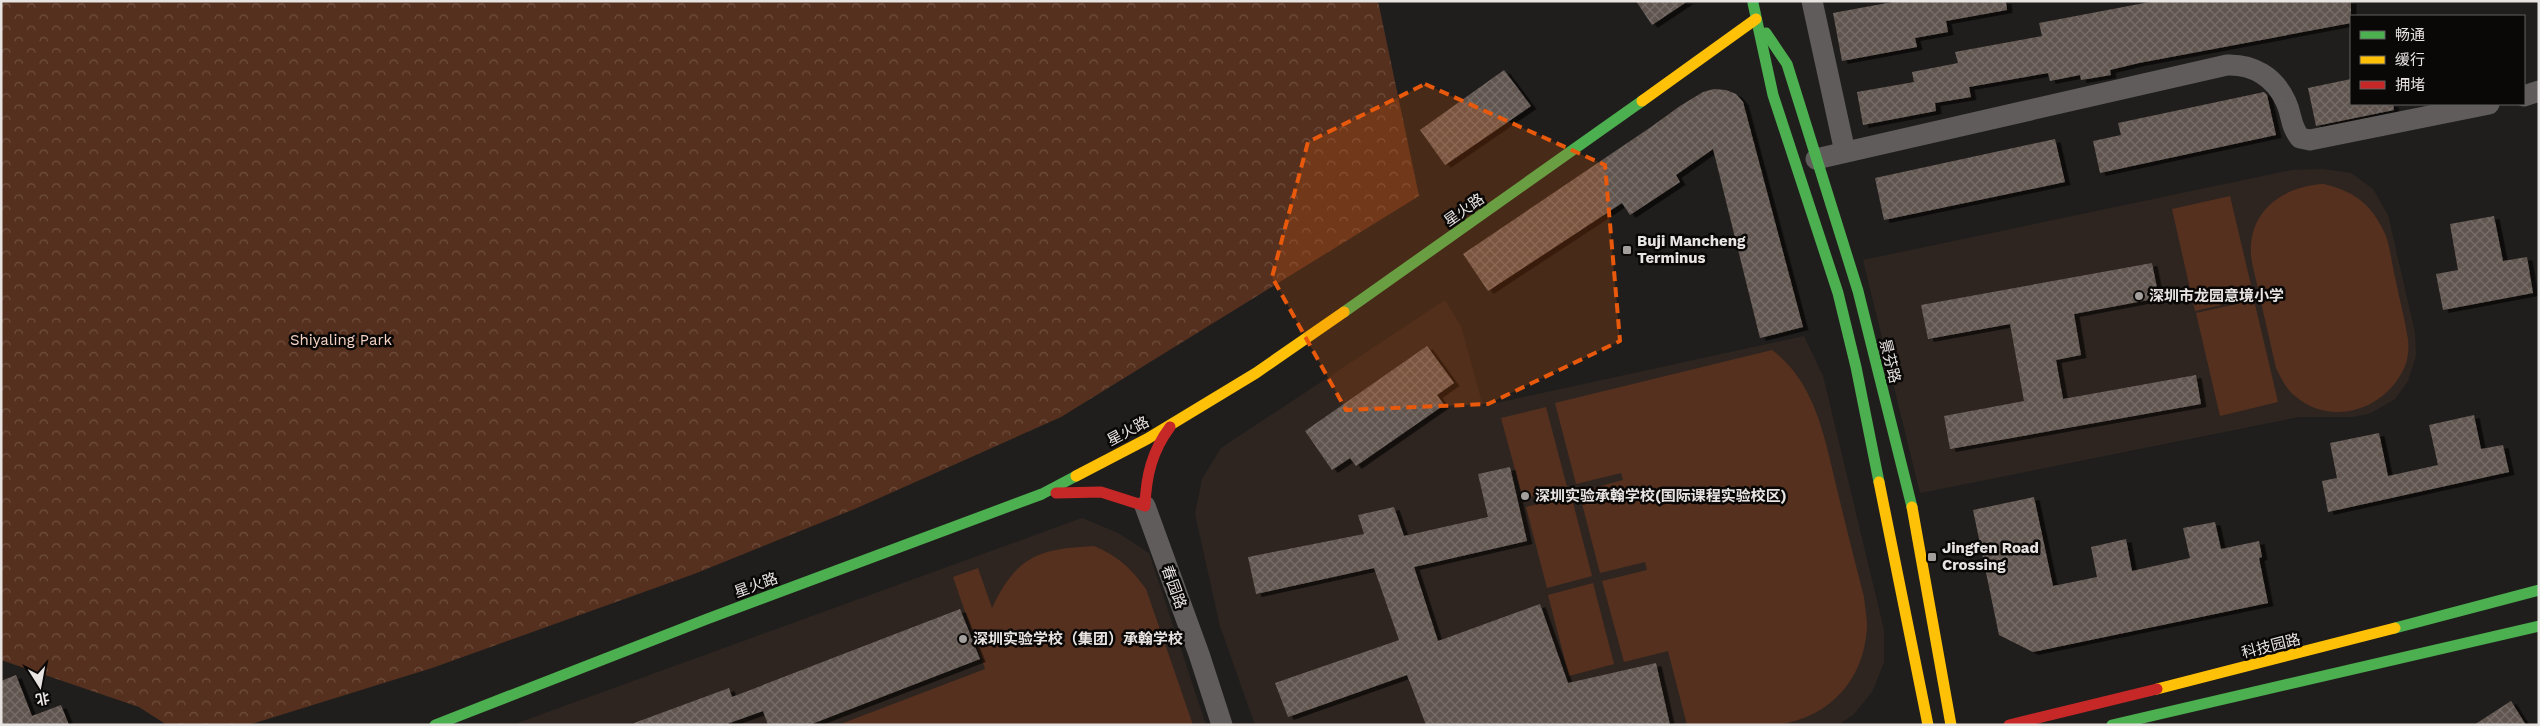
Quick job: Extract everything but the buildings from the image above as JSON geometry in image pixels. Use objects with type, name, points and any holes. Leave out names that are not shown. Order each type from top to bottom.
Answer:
[{"type":"street","name":"景芬路","points":[[1753,1],[1772,95],[1838,293],[1856,367],[1928,725]]},
{"type":"street","points":[[1812,1],[1845,152]]},
{"type":"street","name":"景芬路","points":[[1756,19],[1786,64],[1858,291],[1917,527],[1951,725]]},
{"type":"street","name":"星火路","points":[[435,725],[707,619],[1042,494],[1173,425],[1256,373],[1374,291],[1578,148],[1756,19]]},
{"type":"street","points":[[1816,158],[2227,65],[2244,64],[2256,69],[2273,83],[2286,102],[2292,127],[2300,138],[2310,140],[2484,105]]},
{"type":"street","points":[[2525,96],[2539,91]]},
{"type":"street","name":"春园路","points":[[1173,425],[1159,441],[1151,458],[1146,479],[1145,506],[1199,654],[1222,725]]},
{"type":"street","points":[[1042,494],[1090,489],[1110,492],[1145,506]]},
{"type":"street","name":"科技园路","points":[[2008,725],[2300,654],[2539,590]]},
{"type":"street","points":[[2112,725],[2539,626]]},
{"type":"highlighted area","points":[[1425,84],[1605,165],[1620,341],[1488,404],[1346,410],[1272,277],[1308,142]]},
{"type":"shaded area","name":"深圳市龙园意境小学","points":[[2323,169],[2351,173],[2373,189],[2388,215],[2415,333],[2416,355],[2408,381],[2395,399],[2371,413],[2353,417],[2299,417],[1920,493],[1863,260],[2292,170]]},
{"type":"shaded area","name":"深圳实验承翰学校(国际课程实验校区)","points":[[1445,300],[1461,326],[1483,406],[1804,336],[1823,376],[1884,630],[1884,662],[1872,692],[1854,714],[1838,725],[1255,725],[1220,626],[1195,514],[1202,479],[1221,448]]},
{"type":"shaded area","name":"深圳实验学校（集团）承翰学校","points":[[1082,518],[1118,533],[1149,553],[1206,725],[512,725]]},
{"type":"green space","name":"Shiyaling Park","points":[[1,1],[1378,1],[1419,196],[1061,417],[857,508],[694,574],[432,668],[248,725],[167,725],[139,707],[1,660]]},
{"type":"green space","points":[[2324,184],[2345,191],[2363,202],[2373,213],[2383,230],[2389,246],[2408,343],[2408,357],[2397,381],[2372,403],[2357,409],[2341,412],[2325,411],[2310,406],[2286,387],[2276,368],[2251,255],[2252,239],[2256,225],[2262,213],[2271,203],[2295,190]]},
{"type":"green space","points":[[2230,196],[2254,298],[2195,311],[2172,209]]},
{"type":"green space","points":[[2254,300],[2278,402],[2220,416],[2196,313]]},
{"type":"green space","points":[[1772,350],[1799,379],[1809,396],[1823,434],[1864,597],[1867,627],[1864,646],[1859,664],[1851,680],[1840,694],[1812,714],[1795,721],[1776,725],[1687,725],[1668,651],[1624,662],[1602,581],[1647,570],[1645,562],[1600,573],[1579,492],[1623,480],[1621,473],[1576,484],[1555,403]]},
{"type":"green space","points":[[1546,407],[1567,487],[1523,499],[1501,418]]},
{"type":"green space","points":[[1571,495],[1592,576],[1547,588],[1526,507]]},
{"type":"green space","points":[[1094,546],[1123,563],[1146,589],[1193,725],[838,725],[985,669],[953,577],[978,568],[992,608],[1011,577],[1020,566],[1031,559],[1044,553],[1058,550]]},
{"type":"green space","points":[[1593,583],[1614,664],[1569,676],[1548,595]]},
{"type":"traffic: fast","points":[[1753,3],[1773,95],[1838,293],[1856,367],[1879,482]]},
{"type":"traffic: fast","points":[[1766,33],[1787,64],[1858,291],[1912,507]]},
{"type":"traffic: fast","points":[[1344,312],[1642,101]]},
{"type":"traffic: fast","points":[[435,725],[707,619],[1042,494],[1076,476]]},
{"type":"traffic: fast","points":[[2395,628],[2539,590]]},
{"type":"traffic: fast","points":[[2112,725],[2539,626]]},
{"type":"traffic: slow","points":[[1642,101],[1756,19]]},
{"type":"traffic: slow","points":[[1076,476],[1147,439],[1256,373],[1344,312]]},
{"type":"traffic: slow","points":[[1879,482],[1928,725]]},
{"type":"traffic: slow","points":[[1912,507],[1951,725]]},
{"type":"traffic: slow","points":[[2157,689],[2395,628]]},
{"type":"traffic: jam","points":[[1056,493],[1101,492],[1145,506],[1151,464],[1159,445],[1170,427]]},
{"type":"traffic: jam","points":[[2009,725],[2157,689]]},
{"type":"place","name":"Buji Mancheng Terminus","points":[[1627,250]]},
{"type":"place","name":"深圳市龙园意境小学","points":[[2139,296]]},
{"type":"place","name":"深圳实验承翰学校(国际课程实验校区)","points":[[1525,496]]},
{"type":"place","name":"Jingfen Road Crossing","points":[[1932,557]]},
{"type":"place","name":"深圳实验学校（集团）承翰学校","points":[[963,639]]}]
